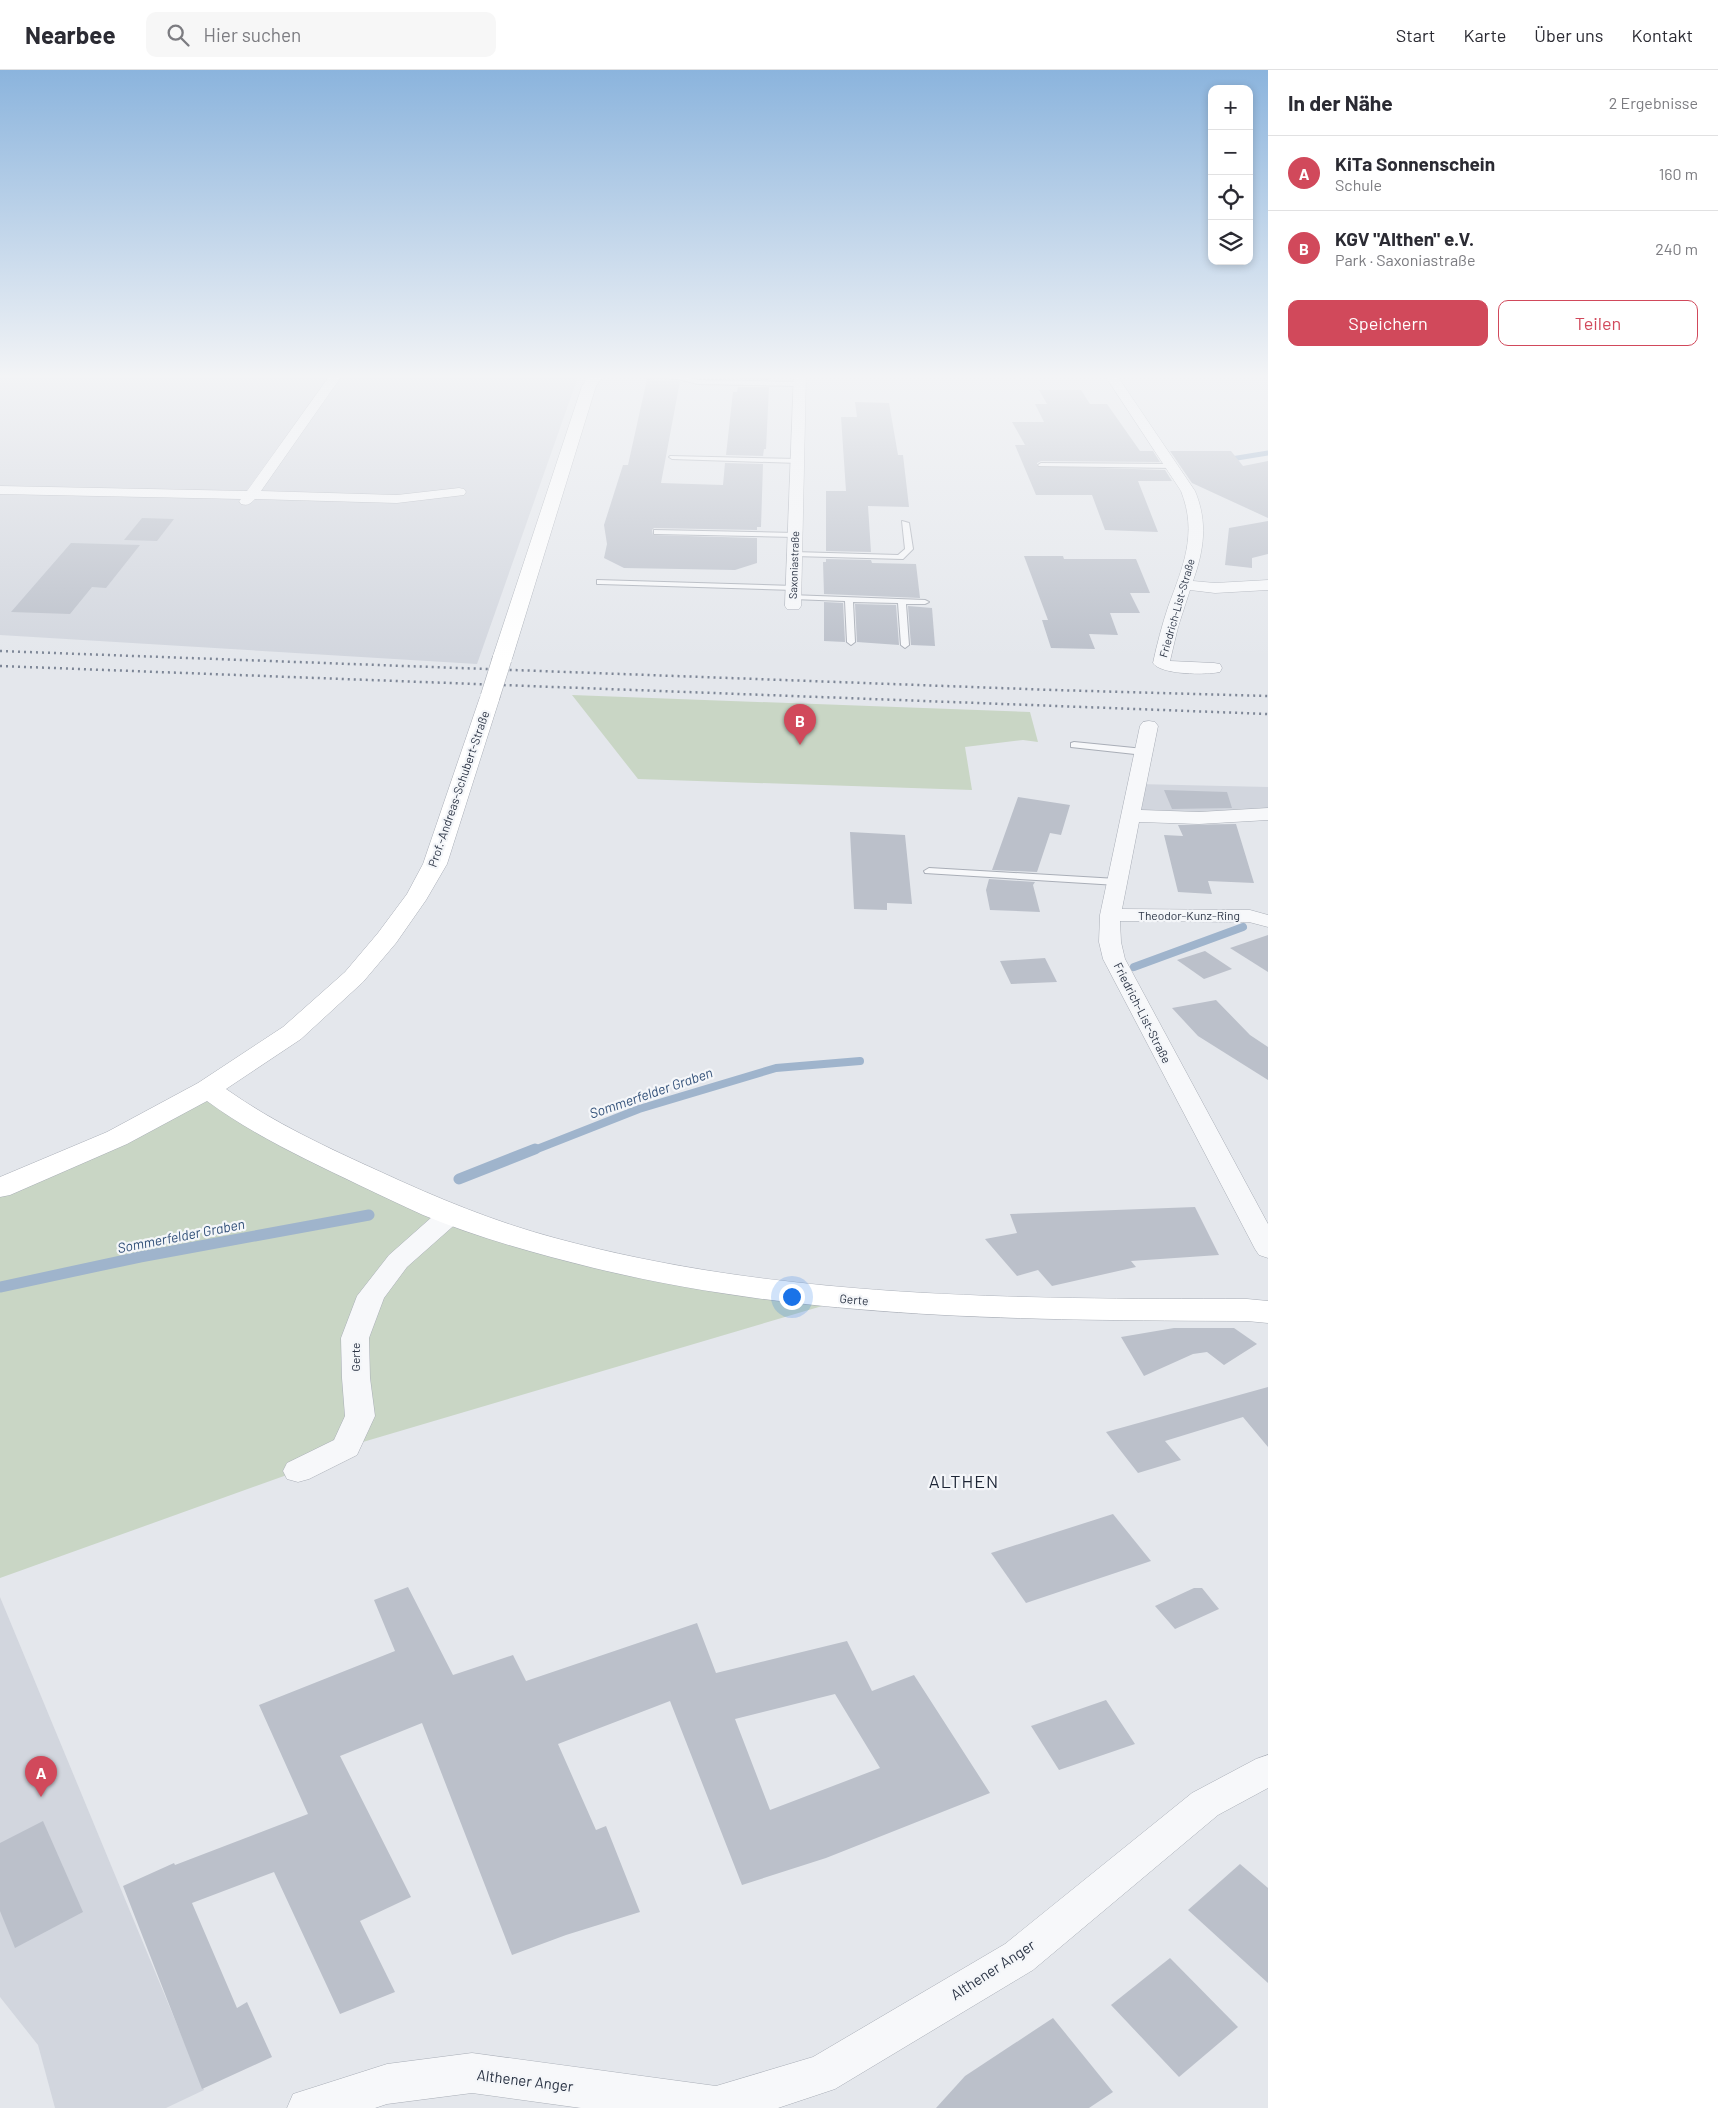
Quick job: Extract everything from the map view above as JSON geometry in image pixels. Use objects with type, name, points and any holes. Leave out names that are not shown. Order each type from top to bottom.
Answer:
[{"type":"main road","name":"Prof.-Andreas-Schubert-Straße","points":[[0,1188],[118,1138],[208,1089],[292,1033],[354,977],[387,938],[418,895],[435,864],[563,469]]},
{"type":"main road","name":"Gerte","points":[[208,1089],[234,1108],[363,1178],[450,1215],[560,1251],[658,1274],[780,1293],[963,1308],[1247,1310],[1268,1312]]},
{"type":"street","points":[[248,498],[269,469]]},
{"type":"street","name":"Saxoniastraße","points":[[793,597],[798,469]]},
{"type":"street","name":"Friedrich-List-Straße","points":[[1175,469],[1193,501],[1198,530],[1185,585],[1171,621],[1161,663],[1172,667],[1214,668]]},
{"type":"street","points":[[0,490],[248,498],[397,499],[459,492]]},
{"type":"street","points":[[1185,585],[1215,588],[1268,586]]},
{"type":"street","name":"Friedrich-List-Straße","points":[[1149,726],[1110,915],[1110,942],[1114,959],[1268,1250]]},
{"type":"street","points":[[1130,815],[1185,819],[1268,814]]},
{"type":"street","name":"Theodor-Kunz-Ring","points":[[1110,915],[1250,916],[1268,921]]},
{"type":"street","name":"Gerte","points":[[298,1471],[346,1447],[360,1416],[356,1378],[355,1338],[371,1296],[398,1261],[450,1215]]},
{"type":"street","name":"Althener Anger","points":[[307,2108],[387,2084],[472,2073],[715,2107],[821,2075],[1019,1957],[1205,1804],[1268,1770]]},
{"type":"lane","points":[[794,554],[900,556],[906,554],[909,549],[905,523]]},
{"type":"lane","points":[[657,532],[794,535]]},
{"type":"lane","points":[[600,582],[793,597],[925,602]]},
{"type":"lane","points":[[849,599],[851,642]]},
{"type":"lane","points":[[902,601],[905,645]]},
{"type":"lane","points":[[1074,745],[1144,752]]},
{"type":"lane","points":[[929,871],[1117,882]]},
{"type":"shaded area","points":[[0,469],[546,469],[477,664],[0,635]]},
{"type":"shaded area","points":[[1137,784],[1268,787],[1268,814],[1130,815]]},
{"type":"shaded area","points":[[0,1597],[204,2090],[166,2108],[55,2108],[38,2045],[0,1997]]},
{"type":"green space","points":[[572,695],[1030,712],[1038,742],[1023,740],[965,747],[972,790],[638,779]]},
{"type":"green space","points":[[208,1089],[234,1108],[560,1251],[846,1299],[346,1447],[298,1471],[0,1578],[0,1188]]},
{"type":"building","points":[[622,469],[664,469],[661,483],[723,485],[724,469],[763,469],[761,527],[757,527],[757,530],[654,528],[652,530],[653,535],[757,538],[757,563],[735,570],[624,568],[604,558],[607,544],[604,525]]},
{"type":"building","points":[[845,469],[905,469],[909,507],[868,506],[871,552],[826,551],[826,491],[846,491]]},
{"type":"building","points":[[1025,469],[1165,470],[1172,481],[1138,481],[1158,532],[1105,530],[1092,495],[1036,495]]},
{"type":"building","points":[[1182,469],[1268,469],[1268,518],[1192,483]]},
{"type":"building","points":[[142,518],[174,519],[157,541],[124,540]]},
{"type":"building","points":[[1268,521],[1268,554],[1252,558],[1252,568],[1225,565],[1229,528]]},
{"type":"building","points":[[71,543],[140,545],[106,588],[92,587],[70,614],[11,612]]},
{"type":"building","points":[[1024,556],[1063,556],[1064,559],[1136,559],[1150,593],[1130,593],[1140,613],[1110,613],[1118,635],[1089,634],[1095,649],[1051,648],[1042,620],[1048,620]]},
{"type":"building","points":[[826,559],[916,564],[920,598],[824,594],[823,562],[826,562]]},
{"type":"building","points":[[824,602],[843,603],[845,642],[824,641]]},
{"type":"building","points":[[855,604],[896,605],[899,645],[857,642]]},
{"type":"building","points":[[908,606],[932,608],[935,646],[911,645]]},
{"type":"building","points":[[1164,790],[1227,792],[1232,808],[1172,809]]},
{"type":"building","points":[[1018,797],[1070,805],[1061,835],[1050,833],[1037,872],[992,870]]},
{"type":"building","points":[[1236,824],[1254,883],[1208,881],[1212,894],[1178,892],[1164,835],[1183,836],[1178,825]]},
{"type":"building","points":[[850,832],[905,835],[912,904],[887,903],[887,910],[854,909]]},
{"type":"building","points":[[989,879],[1035,882],[1033,885],[1040,912],[990,910],[986,890]]},
{"type":"building","points":[[1268,935],[1268,972],[1230,948]]},
{"type":"building","points":[[1205,951],[1232,969],[1204,979],[1177,960]]},
{"type":"building","points":[[1045,958],[1057,982],[1011,984],[1000,961]]},
{"type":"building","points":[[1216,1000],[1250,1035],[1268,1047],[1268,1080],[1198,1036],[1172,1008]]},
{"type":"building","points":[[1195,1207],[1219,1255],[1131,1261],[1136,1267],[1052,1286],[1038,1270],[1017,1276],[985,1239],[1017,1233],[1010,1214]]},
{"type":"building","points":[[1174,1328],[1234,1328],[1257,1344],[1224,1365],[1207,1352],[1193,1354],[1144,1376],[1121,1337]]},
{"type":"building","points":[[1268,1387],[1268,1447],[1243,1417],[1165,1441],[1181,1460],[1138,1473],[1106,1432]]},
{"type":"building","points":[[1113,1514],[1151,1561],[1026,1603],[991,1553]]},
{"type":"building","points":[[408,1587],[453,1675],[513,1655],[526,1681],[697,1623],[716,1673],[847,1641],[872,1691],[914,1675],[990,1793],[826,1858],[742,1885],[670,1701],[558,1744],[596,1830],[606,1826],[640,1912],[566,1935],[512,1955],[422,1723],[340,1756],[411,1897],[360,1921],[395,1992],[340,2014],[274,1872],[192,1903],[237,2008],[247,2002],[272,2057],[202,2089],[123,1886],[174,1863],[175,1865],[308,1814],[259,1705],[395,1651],[374,1600]],"holes":[[[835,1694],[880,1768],[770,1810],[735,1719]]]},
{"type":"building","points":[[1194,1588],[1202,1588],[1219,1609],[1175,1629],[1155,1606]]},
{"type":"building","points":[[1106,1700],[1135,1744],[1059,1770],[1031,1726]]},
{"type":"building","points":[[43,1821],[83,1912],[15,1948],[0,1911],[0,1843]]},
{"type":"building","points":[[1240,1864],[1268,1888],[1268,1983],[1188,1910]]},
{"type":"building","points":[[1170,1958],[1238,2027],[1179,2077],[1111,2005]]},
{"type":"building","points":[[1053,2018],[1113,2092],[1089,2108],[936,2108],[965,2076]]},
{"type":"waterway","name":"Sommerfelder Graben","points":[[1134,967],[1243,927]]},
{"type":"waterway","name":"Sommerfelder Graben","points":[[532,1151],[639,1109],[776,1068],[860,1061]]},
{"type":"waterway","name":"Sommerfelder Graben","points":[[459,1179],[535,1149]]},
{"type":"waterway","name":"Sommerfelder Graben","points":[[0,1287],[140,1257],[369,1215]]},
{"type":"railway","points":[[0,651],[1053,690],[1268,696]]},
{"type":"railway","points":[[0,666],[1268,714]]},
{"type":"place","name":"KGV \"Althen\" e.V.","points":[[800,745]]},
{"type":"place","name":"KiTa Sonnenschein","points":[[41,1797]]},
{"type":"district","name":"ALTHEN","points":[[964,1482]]}]
